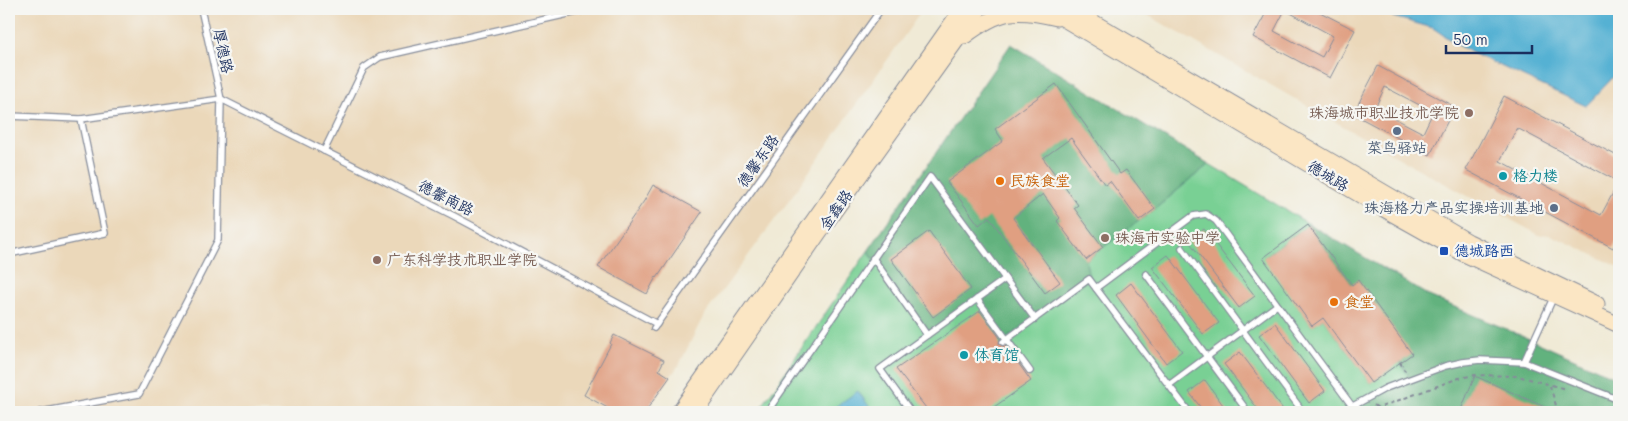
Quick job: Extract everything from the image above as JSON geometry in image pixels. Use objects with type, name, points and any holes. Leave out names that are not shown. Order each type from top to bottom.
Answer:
[{"type":"street","name":"金鑫路","points":[[679,412],[962,9]]},
{"type":"street","name":"金鑫路","points":[[695,412],[812,243],[979,9]]},
{"type":"street","name":"德城路","points":[[1047,9],[1073,13],[1399,218],[1464,254],[1556,292],[1619,314]]},
{"type":"street","points":[[954,44],[979,26],[1005,14],[1018,12],[1073,13]]},
{"type":"street","name":"德城路","points":[[1556,292],[1619,325]]},
{"type":"lane","name":"厚德路","points":[[41,412],[139,394],[218,240],[221,99],[201,9]]},
{"type":"lane","points":[[324,151],[364,68],[380,57],[590,9]]},
{"type":"lane","name":"德馨东路","points":[[655,326],[881,9]]},
{"type":"lane","points":[[9,116],[81,119],[221,99]]},
{"type":"lane","name":"德馨南路","points":[[221,99],[454,216],[655,326]]},
{"type":"lane","points":[[9,254],[105,232],[81,119]]},
{"type":"lane","points":[[766,412],[930,177],[1035,318]]},
{"type":"lane","points":[[1096,288],[1193,216],[1206,214],[1216,222],[1352,406]]},
{"type":"lane","points":[[1182,248],[1303,412]]},
{"type":"lane","points":[[873,258],[927,335]]},
{"type":"lane","points":[[1146,274],[1248,412]]},
{"type":"lane","points":[[911,412],[880,369],[1005,278]]},
{"type":"lane","points":[[1005,340],[1090,279],[1189,412]]},
{"type":"lane","points":[[1524,362],[1556,292]]},
{"type":"lane","points":[[977,299],[1030,372]]},
{"type":"lane","points":[[1169,385],[1277,305]]},
{"type":"lane","points":[[1342,412],[1386,388],[1445,366],[1463,362],[1524,362],[1619,400]]},
{"type":"path","points":[[1367,412],[1459,378],[1475,374],[1518,376],[1568,390]]},
{"type":"path","points":[[1550,385],[1558,412]]},
{"type":"path","points":[[1364,400],[1384,412]]},
{"type":"path","points":[[1607,405],[1612,412]]},
{"type":"shaded area","name":"广东科学技术职业学院","points":[[9,9],[923,9],[787,203],[703,317],[679,365],[645,412],[9,412]]},
{"type":"shaded area","name":"珠海城市职业技术学院","points":[[1137,9],[1619,9],[1619,267],[1549,234],[1539,235],[1422,171]]},
{"type":"green space","points":[[1011,44],[1209,164],[1155,209],[1086,260],[1089,279],[1006,339],[977,299],[927,335],[868,251]]},
{"type":"green space","points":[[1209,164],[1309,224],[1264,257],[1312,326],[1323,318],[1371,383],[1400,362],[1410,379],[1342,412],[758,412],[868,251],[927,335],[977,299],[1086,260],[1155,209]]},
{"type":"green space","points":[[1309,224],[1429,296],[1619,379],[1619,412],[1343,412],[1410,379],[1358,280],[1352,285]]},
{"type":"water","points":[[1384,9],[1619,9],[1619,71],[1586,106],[1462,48],[1433,28],[1393,17]]},
{"type":"water","points":[[858,391],[873,412],[828,412]]},
{"type":"building","points":[[1268,9],[1314,9],[1355,30],[1330,78],[1253,37]],"holes":[[[1285,10],[1333,36],[1322,57],[1274,31]]]},
{"type":"building","points":[[1378,66],[1455,107],[1430,155],[1353,114]],"holes":[[[1385,87],[1433,112],[1423,133],[1375,108]]]},
{"type":"building","points":[[1056,84],[1120,174],[1126,170],[1155,209],[1139,221],[1110,181],[1105,185],[1071,138],[1043,158],[1078,205],[1074,208],[1103,247],[1086,260],[1057,221],[1060,218],[1043,194],[1013,218],[1060,282],[1045,293],[989,217],[979,225],[947,182],[1003,141],[995,129]]},
{"type":"building","name":"格力楼","points":[[1504,96],[1619,157],[1619,182],[1619,236],[1613,248],[1466,170]],"holes":[[[1517,128],[1619,182],[1601,215],[1500,161]]]},
{"type":"building","points":[[653,185],[702,212],[656,277],[647,294],[598,267]]},
{"type":"building","name":"食堂","points":[[1308,225],[1352,285],[1358,280],[1412,354],[1371,383],[1323,318],[1312,326],[1263,258]]},
{"type":"building","points":[[1204,229],[1255,296],[1239,308],[1188,240]]},
{"type":"building","points":[[929,231],[971,289],[933,317],[891,259]]},
{"type":"building","points":[[1168,255],[1219,323],[1203,334],[1152,267]]},
{"type":"building","points":[[1131,283],[1182,351],[1166,363],[1116,295]]},
{"type":"building","name":"体育馆","points":[[980,311],[1000,338],[999,344],[1006,346],[1031,381],[987,412],[929,412],[896,369]]},
{"type":"building","points":[[1275,323],[1325,391],[1309,403],[1259,335]]},
{"type":"building","points":[[614,335],[664,360],[659,370],[670,377],[645,412],[615,412],[584,395]]},
{"type":"building","points":[[1240,352],[1285,412],[1260,412],[1224,364]]},
{"type":"building","points":[[1475,376],[1556,412],[1460,412]]},
{"type":"building","points":[[1205,380],[1228,412],[1204,412],[1189,392]]},
{"type":"place","name":"珠海城市职业技术学院","points":[[1469,113]]},
{"type":"place","name":"菜鸟驿站","points":[[1397,131]]},
{"type":"place","name":"格力楼","points":[[1503,176]]},
{"type":"place","name":"民族食堂","points":[[1000,181]]},
{"type":"place","name":"珠海格力产品实操培训基地","points":[[1554,208]]},
{"type":"place","name":"珠海市实验中学","points":[[1105,238]]},
{"type":"place","name":"德城路西","points":[[1444,251]]},
{"type":"place","name":"广东科学技术职业学院","points":[[377,260]]},
{"type":"place","name":"食堂","points":[[1334,302]]},
{"type":"place","name":"体育馆","points":[[964,355]]}]
